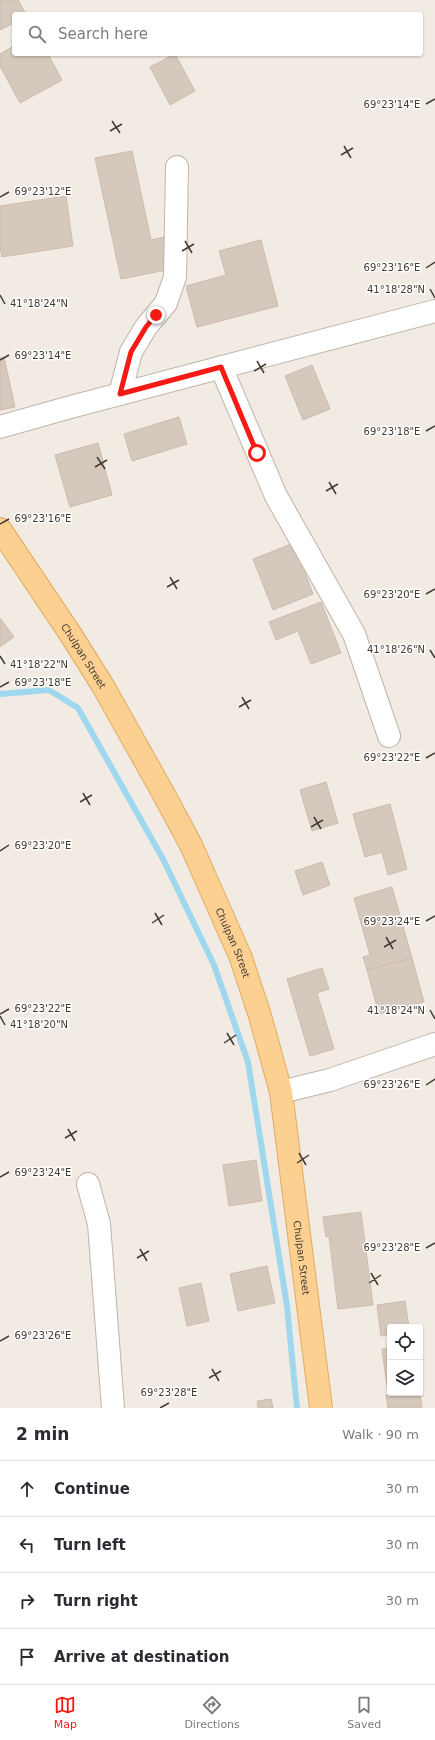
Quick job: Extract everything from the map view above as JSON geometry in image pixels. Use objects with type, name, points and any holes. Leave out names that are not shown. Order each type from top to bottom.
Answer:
[{"type":"main road","name":"Chulpan Street","points":[[0,529],[71,635],[103,686],[162,791],[191,845],[241,958],[260,1016],[281,1092],[321,1408]]},
{"type":"street","points":[[120,394],[131,352],[146,327],[166,303],[175,277],[177,168]]},
{"type":"street","points":[[0,427],[435,311]]},
{"type":"street","points":[[221,367],[276,496],[354,634],[389,736]]},
{"type":"street","points":[[281,1092],[330,1080],[435,1044]]},
{"type":"street","points":[[88,1184],[99,1224],[113,1408]]},
{"type":"building","points":[[0,0],[18,0],[25,12],[12,12],[12,24],[0,30]]},
{"type":"building","points":[[12,47],[12,56],[49,56],[62,80],[20,103],[0,66],[0,54]]},
{"type":"building","points":[[171,56],[176,56],[195,91],[170,105],[150,67]]},
{"type":"building","points":[[132,151],[151,240],[165,237],[171,269],[121,279],[95,158]]},
{"type":"building","points":[[66,196],[73,246],[2,257],[0,247],[0,206]]},
{"type":"building","points":[[261,240],[278,306],[197,327],[186,286],[226,275],[219,251]]},
{"type":"building","points":[[4,357],[15,407],[0,410],[0,358]]},
{"type":"building","points":[[312,365],[330,409],[303,420],[285,376]]},
{"type":"building","points":[[179,417],[187,444],[132,461],[124,434]]},
{"type":"building","points":[[98,443],[112,495],[70,507],[55,455]]},
{"type":"building","points":[[294,543],[313,594],[273,610],[253,559]]},
{"type":"building","points":[[321,602],[341,653],[311,664],[298,631],[276,640],[269,622]]},
{"type":"building","points":[[0,618],[14,637],[0,647]]},
{"type":"building","points":[[326,782],[338,823],[312,831],[300,790]]},
{"type":"building","points":[[390,804],[407,869],[388,875],[382,852],[365,857],[353,814]]},
{"type":"building","points":[[322,862],[330,885],[303,895],[295,871]]},
{"type":"building","points":[[392,887],[412,958],[367,970],[363,957],[370,955],[354,898]]},
{"type":"building","points":[[412,958],[424,1002],[379,1014],[367,970]]},
{"type":"building","points":[[322,968],[329,989],[317,993],[334,1049],[310,1056],[287,979]]},
{"type":"building","points":[[256,1160],[262,1201],[229,1206],[223,1165]]},
{"type":"building","points":[[361,1212],[373,1305],[338,1309],[329,1236],[326,1237],[323,1217]]},
{"type":"building","points":[[267,1266],[275,1303],[238,1311],[230,1274]]},
{"type":"building","points":[[201,1283],[209,1321],[187,1326],[179,1288]]},
{"type":"building","points":[[405,1301],[409,1324],[387,1324],[387,1335],[381,1336],[377,1305]]},
{"type":"building","points":[[387,1348],[387,1386],[382,1349]]},
{"type":"building","points":[[386,1395],[420,1396],[422,1408],[388,1408]]},
{"type":"building","points":[[271,1399],[273,1408],[258,1408],[257,1401]]},
{"type":"waterway","points":[[0,694],[49,690],[78,708],[163,859],[214,965],[248,1062],[287,1306],[297,1408]]},
{"type":"route","points":[[156,315],[146,327],[131,352],[120,394],[221,367],[257,453]]}]
